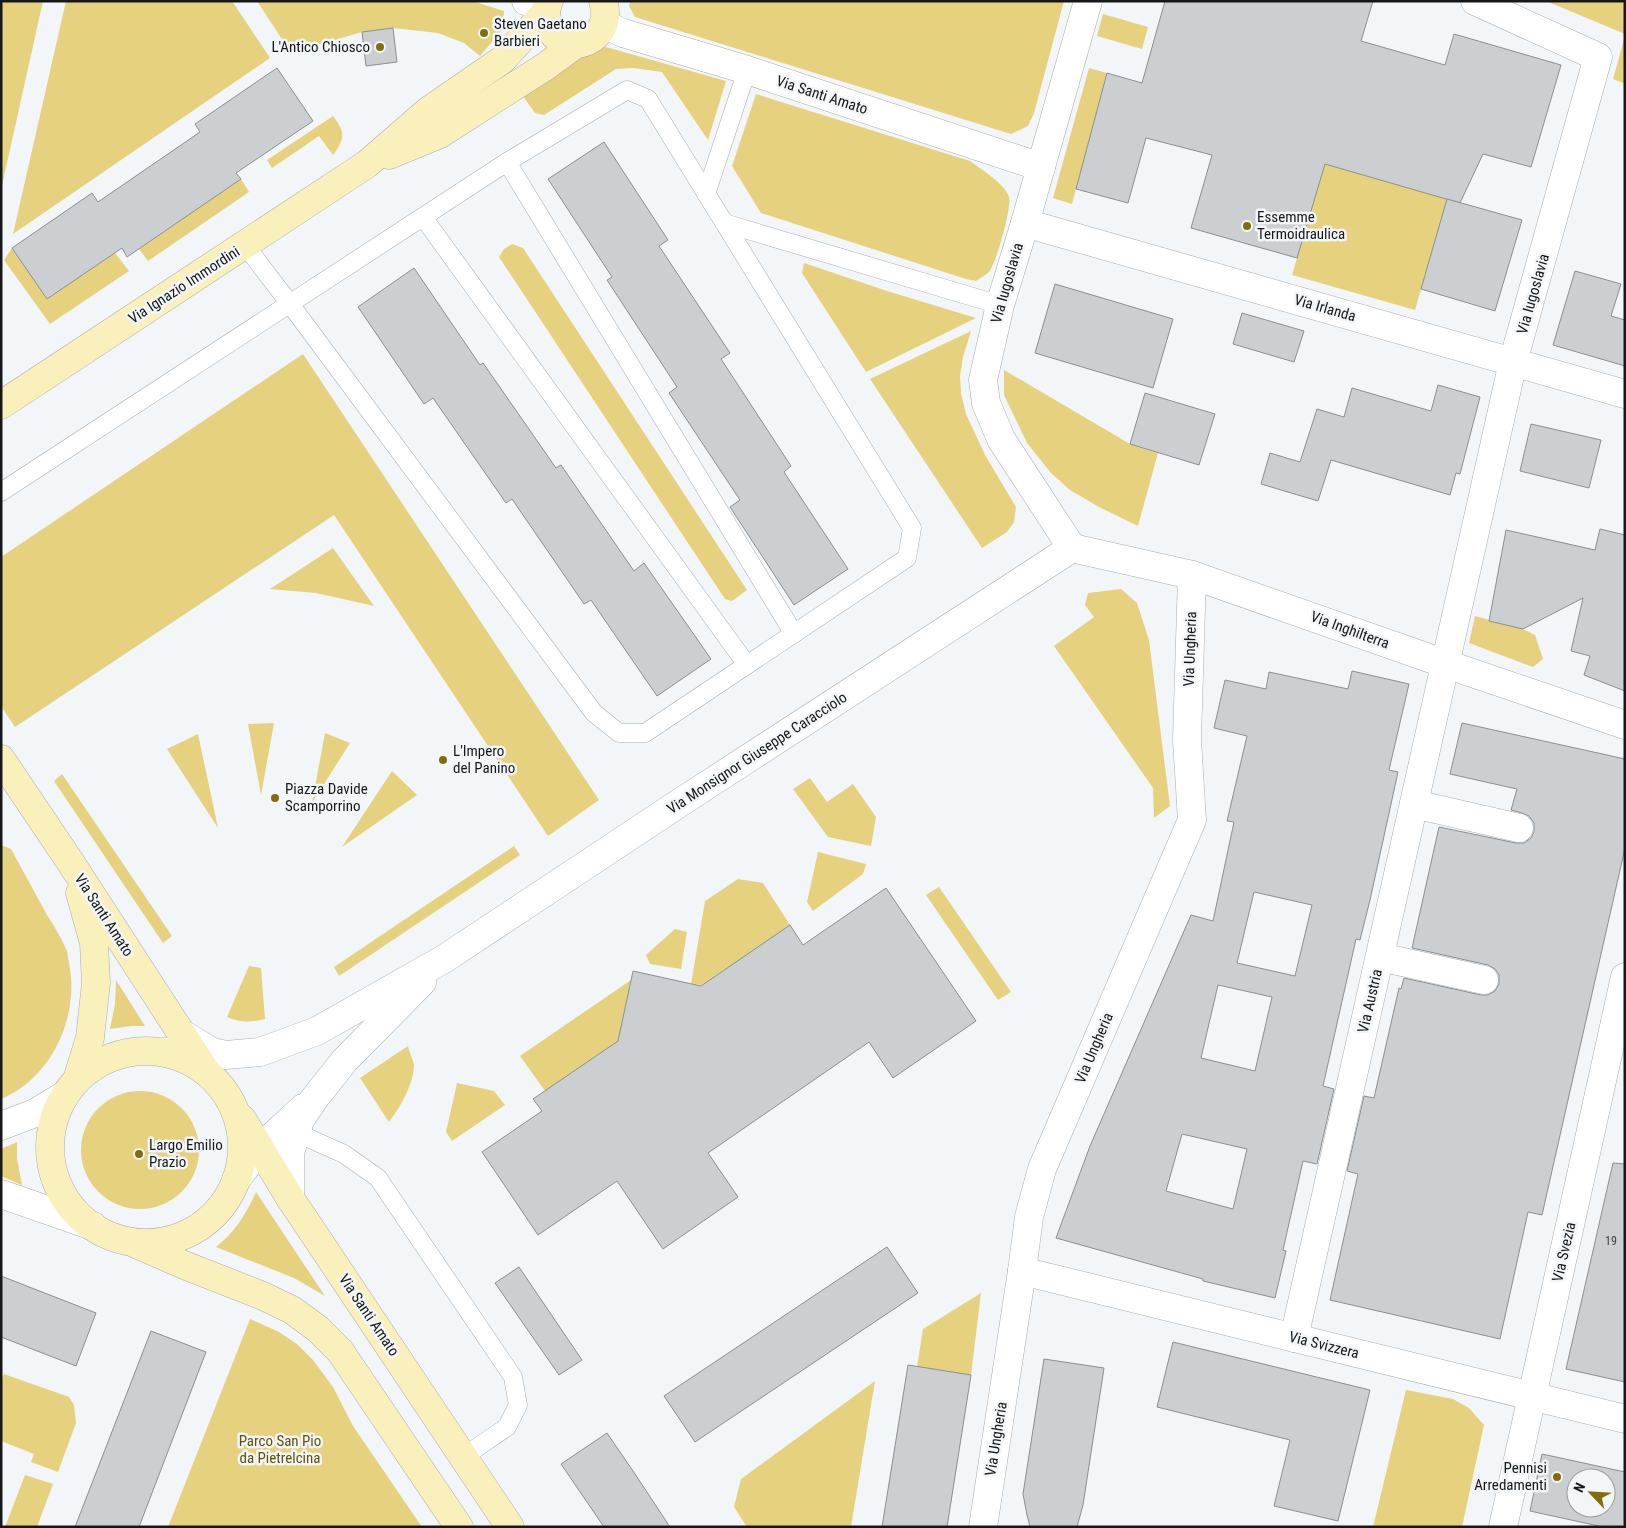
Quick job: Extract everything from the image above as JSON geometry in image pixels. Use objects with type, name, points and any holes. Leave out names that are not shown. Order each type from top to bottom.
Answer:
[{"type":"street","name":"Via Iugoslavia","points":[[1072,548],[1001,439],[986,403],[983,380],[1000,305],[1088,1]]},
{"type":"street","name":"Via Iugoslavia","points":[[1446,664],[1514,362],[1598,57],[1475,1]]},
{"type":"street","points":[[542,5],[551,31],[558,38],[576,44]]},
{"type":"street","points":[[367,164],[428,111],[502,60],[542,5]]},
{"type":"street","name":"Via Santi Amato","points":[[606,9],[623,33],[747,70],[1041,167]]},
{"type":"street","points":[[367,164],[440,134],[546,66],[576,44],[590,40],[596,36],[606,9]]},
{"type":"street","name":"Via Ignazio Immordini","points":[[1,406],[367,164]]},
{"type":"street","name":"Via Irlanda","points":[[1025,223],[1625,394]]},
{"type":"street","name":"Via Inghilterra","points":[[1072,548],[1192,575],[1625,725]]},
{"type":"street","name":"Via Monsignor Giuseppe Caracciolo","points":[[444,959],[1072,548]]},
{"type":"street","name":"Via Ungheria","points":[[983,1527],[1029,1218],[1042,1169],[1192,820],[1187,740],[1192,575]]},
{"type":"street","name":"Via Austria","points":[[1294,1338],[1446,664]]},
{"type":"street","name":"Via Santi Amato","points":[[1,759],[194,1053],[221,1086],[290,1198],[510,1527]]},
{"type":"street","points":[[1414,804],[1519,828]]},
{"type":"street","points":[[71,863],[94,943],[96,983],[90,1038],[71,1088],[57,1112],[52,1129],[52,1166],[58,1184],[67,1201],[78,1215],[92,1226]]},
{"type":"street","points":[[1380,957],[1484,980]]},
{"type":"street","points":[[1,1126],[36,1113],[71,1088],[96,1065],[117,1055],[141,1051],[194,1053],[260,1052],[317,1031],[444,959]]},
{"type":"street","points":[[290,1198],[290,1154],[300,1120],[345,1060],[444,959]]},
{"type":"street","name":"Via Svezia","points":[[1503,1527],[1625,977]]},
{"type":"street","points":[[133,1242],[159,1242],[184,1235],[206,1222],[224,1203],[236,1180],[260,1148],[314,1099]]},
{"type":"street","points":[[231,1102],[240,1127],[242,1154],[236,1180]]},
{"type":"street","points":[[1,1194],[92,1226],[112,1236],[133,1242],[292,1310],[318,1329],[340,1351],[459,1527]]},
{"type":"street","name":"Via Svizzera","points":[[1022,1271],[1625,1419]]},
{"type":"lane","points":[[706,194],[747,70]]},
{"type":"lane","points":[[1,492],[290,304],[507,162],[627,90],[648,99],[912,528],[907,558],[645,733],[619,733],[594,713],[290,304],[244,245]]},
{"type":"lane","points":[[507,162],[794,634]]},
{"type":"lane","points":[[423,217],[747,665]]},
{"type":"lane","points":[[724,224],[1000,305]]},
{"type":"lane","points":[[297,1133],[344,1154],[378,1178],[514,1377],[518,1405],[507,1427],[463,1457]]},
{"type":"green space","points":[[1,1],[43,1],[1,190]]},
{"type":"green space","points":[[66,1],[232,1],[270,58],[13,234]]},
{"type":"green space","points":[[257,1],[472,1],[504,11],[503,29],[480,56],[464,43],[438,33],[393,28],[362,32],[291,53]]},
{"type":"green space","points":[[630,1],[1064,1],[1034,113],[1028,126],[1011,134],[635,17],[629,6]]},
{"type":"green space","points":[[1546,1],[1625,1],[1625,34]]},
{"type":"green space","points":[[1103,14],[1148,27],[1142,49],[1097,36]]},
{"type":"green space","points":[[1625,36],[1625,84],[1613,79]]},
{"type":"green space","points":[[606,47],[726,81],[708,140],[662,72],[634,68],[616,69],[544,115],[535,113],[520,92],[588,51]]},
{"type":"green space","points":[[1089,68],[1107,73],[1072,204],[1053,198]]},
{"type":"green space","points":[[756,94],[970,161],[986,172],[1003,187],[1009,197],[1006,223],[989,272],[976,281],[966,279],[761,213],[732,166]]},
{"type":"green space","points":[[333,116],[342,131],[342,140],[333,155],[319,136],[272,168],[267,160]]},
{"type":"green space","points":[[1325,164],[1447,199],[1415,310],[1292,275]]},
{"type":"green space","points":[[241,179],[249,192],[148,261],[139,249]]},
{"type":"green space","points":[[512,244],[523,248],[747,590],[732,601],[725,599],[499,257],[504,249]]},
{"type":"green space","points":[[12,248],[47,299],[115,253],[129,271],[50,324],[4,260]]},
{"type":"green space","points":[[804,263],[976,318],[866,372],[802,273]]},
{"type":"green space","points":[[971,331],[963,357],[960,376],[961,393],[966,414],[985,455],[1016,507],[1014,522],[1007,532],[982,548],[870,379]]},
{"type":"green space","points":[[303,354],[599,800],[548,836],[334,515],[15,727],[1,706],[1,557]]},
{"type":"green space","points":[[1004,370],[1130,444],[1158,453],[1138,526],[1070,490],[1051,473],[1027,443],[1004,395]]},
{"type":"green space","points":[[333,548],[374,606],[316,593],[270,589]]},
{"type":"green space","points":[[1121,589],[1137,603],[1149,640],[1170,806],[1154,818],[1153,788],[1054,646],[1094,617],[1085,605],[1088,593]]},
{"type":"green space","points":[[1475,616],[1523,629],[1535,635],[1543,659],[1533,667],[1469,643]]},
{"type":"green space","points":[[274,723],[261,795],[248,724]]},
{"type":"green space","points":[[325,733],[350,743],[312,803]]},
{"type":"green space","points":[[198,734],[218,828],[167,749]]},
{"type":"green space","points":[[392,771],[417,795],[342,847]]},
{"type":"green space","points":[[62,774],[172,936],[163,943],[54,781]]},
{"type":"green space","points":[[810,778],[827,802],[853,784],[876,817],[871,846],[828,837],[793,789]]},
{"type":"green space","points":[[1,845],[11,849],[62,940],[67,952],[71,983],[70,1004],[66,1024],[48,1061],[35,1076],[19,1089],[1,1099]]},
{"type":"green space","points":[[514,846],[520,855],[339,976],[334,967]]},
{"type":"green space","points":[[818,852],[866,864],[863,874],[813,911],[807,902]]},
{"type":"green space","points":[[738,879],[763,883],[790,925],[702,985],[691,984],[705,901]]},
{"type":"green space","points":[[939,887],[1011,992],[998,1000],[926,895]]},
{"type":"green space","points":[[675,929],[687,932],[681,969],[650,964],[646,955]]},
{"type":"green space","points":[[249,966],[261,968],[265,1019],[241,1021],[227,1017]]},
{"type":"green space","points":[[116,980],[145,1026],[110,1029],[115,1004]]},
{"type":"green space","points":[[631,980],[618,1041],[545,1091],[520,1056]]},
{"type":"green space","points":[[408,1046],[414,1065],[412,1080],[402,1103],[389,1122],[360,1078]]},
{"type":"green space","points":[[457,1083],[494,1091],[505,1105],[452,1141],[446,1132]]},
{"type":"green space","points":[[140,1091],[163,1096],[182,1108],[194,1127],[199,1150],[194,1173],[182,1192],[163,1204],[140,1209],[117,1204],[98,1192],[86,1173],[81,1150],[86,1127],[98,1108],[117,1096]]},
{"type":"green space","points":[[17,1142],[17,1159],[22,1185],[1,1176],[1,1149]]},
{"type":"green space","points":[[256,1192],[325,1296],[294,1278],[216,1247],[239,1222]]},
{"type":"green space","points":[[981,1293],[971,1375],[917,1367],[923,1329]]},
{"type":"green space","name":"Parco San Pio da Pietrelcina","points":[[250,1319],[279,1332],[297,1344],[313,1360],[333,1387],[353,1426],[422,1527],[168,1527]]},
{"type":"green space","points":[[4,1374],[69,1397],[74,1405],[76,1423],[58,1472],[31,1462],[34,1454],[1,1441],[1,1380]]},
{"type":"green space","points":[[875,1381],[851,1527],[747,1527],[734,1507],[741,1479]]},
{"type":"green space","points":[[1406,1390],[1453,1399],[1469,1408],[1484,1425],[1462,1527],[1373,1527]]},
{"type":"green space","points":[[25,1475],[53,1484],[37,1527],[5,1527]]},
{"type":"building","points":[[1165,1],[1373,1],[1361,41],[1445,65],[1454,34],[1561,65],[1531,167],[1483,154],[1460,203],[1325,164],[1297,258],[1191,228],[1212,155],[1146,138],[1128,203],[1076,189],[1107,73],[1142,83]]},
{"type":"building","name":"L'Antico Chiosco","points":[[393,28],[397,62],[366,66],[362,32]]},
{"type":"building","points":[[277,68],[313,121],[236,173],[241,179],[127,257],[122,248],[47,299],[12,248],[92,193],[98,202],[200,132],[195,124]]},
{"type":"building","points":[[604,142],[668,240],[659,246],[730,353],[721,359],[791,466],[784,472],[848,569],[794,605],[730,507],[740,500],[669,393],[677,387],[607,280],[612,277],[548,179]]},
{"type":"building","points":[[1447,199],[1522,220],[1495,311],[1421,289]]},
{"type":"building","points":[[414,268],[480,365],[483,363],[556,468],[561,465],[634,571],[644,563],[711,659],[657,696],[591,600],[584,604],[512,499],[506,503],[433,398],[424,404],[358,307]]},
{"type":"building","points":[[1575,271],[1621,284],[1611,316],[1625,320],[1625,366],[1553,345]]},
{"type":"building","points":[[1055,284],[1173,319],[1153,388],[1035,353]]},
{"type":"building","points":[[1242,313],[1304,331],[1294,362],[1233,344]]},
{"type":"building","points":[[1438,385],[1480,397],[1460,474],[1456,473],[1450,495],[1331,460],[1318,501],[1261,484],[1270,453],[1300,462],[1317,409],[1344,417],[1352,388],[1431,411]]},
{"type":"building","points":[[1145,393],[1215,414],[1199,465],[1130,444]]},
{"type":"building","points":[[1531,424],[1601,440],[1589,488],[1520,471]]},
{"type":"building","points":[[1600,529],[1625,535],[1625,691],[1584,675],[1590,656],[1571,651],[1583,598],[1523,629],[1489,621],[1506,530],[1595,550]]},
{"type":"building","points":[[1352,671],[1409,684],[1389,770],[1398,772],[1370,900],[1360,940],[1356,939],[1323,1086],[1334,1089],[1317,1164],[1303,1161],[1283,1250],[1286,1251],[1275,1298],[1203,1281],[1203,1279],[1056,1238],[1090,1146],[1191,915],[1213,921],[1234,822],[1227,821],[1247,736],[1214,728],[1225,680],[1266,689],[1269,672],[1348,689]],"holes":[[[1254,892],[1312,905],[1295,976],[1237,963]],[[1218,985],[1272,997],[1255,1071],[1201,1058]],[[1182,1134],[1247,1149],[1233,1209],[1166,1191]]]},
{"type":"building","points":[[1462,723],[1625,759],[1625,848],[1542,1215],[1528,1212],[1500,1339],[1330,1300],[1358,1174],[1347,1171],[1364,1096],[1374,1098],[1399,988],[1401,989],[1404,978],[1481,995],[1488,995],[1495,991],[1499,984],[1499,975],[1495,969],[1488,965],[1412,948],[1439,827],[1516,843],[1524,843],[1531,838],[1534,832],[1534,823],[1529,816],[1511,810],[1517,789],[1450,774]]},
{"type":"building","points":[[886,888],[976,1021],[893,1078],[869,1042],[708,1153],[738,1197],[663,1249],[617,1181],[538,1235],[482,1152],[542,1111],[533,1099],[618,1041],[633,971],[701,986],[790,925],[803,945]]},
{"type":"building","points":[[1613,1163],[1625,1164],[1625,1382],[1566,1369]]},
{"type":"building","points":[[887,1247],[918,1293],[695,1442],[664,1396]]},
{"type":"building","points":[[519,1267],[582,1360],[559,1375],[495,1283]]},
{"type":"building","points":[[1,1276],[96,1313],[76,1366],[1,1337]]},
{"type":"building","points":[[151,1331],[206,1352],[139,1527],[75,1527]]},
{"type":"building","points":[[1173,1342],[1370,1390],[1338,1521],[1274,1506],[1290,1440],[1157,1407]]},
{"type":"building","points":[[1044,1359],[1104,1368],[1083,1505],[1077,1527],[1030,1527],[1027,1515],[1023,1494]]},
{"type":"building","points":[[908,1365],[971,1375],[947,1527],[882,1527]]},
{"type":"building","points":[[607,1433],[670,1527],[604,1527],[561,1464]]},
{"type":"building","points":[[1542,1454],[1607,1468],[1566,1468],[1566,1518],[1616,1518],[1616,1470],[1625,1472],[1625,1527],[1603,1527],[1530,1511]]},
{"type":"place","name":"Steven Gaetano Barbieri","points":[[484,33]]},
{"type":"place","name":"L'Antico Chiosco","points":[[380,47]]},
{"type":"place","name":"Essemme Termoidraulica","points":[[1247,226]]},
{"type":"place","name":"L'Impero del Panino","points":[[443,760]]},
{"type":"place","name":"Piazza Davide Scamporrino","points":[[275,798]]},
{"type":"place","name":"Largo Emilio Prazio","points":[[139,1154]]},
{"type":"place","name":"Pennisi Arredamenti","points":[[1557,1477]]}]
